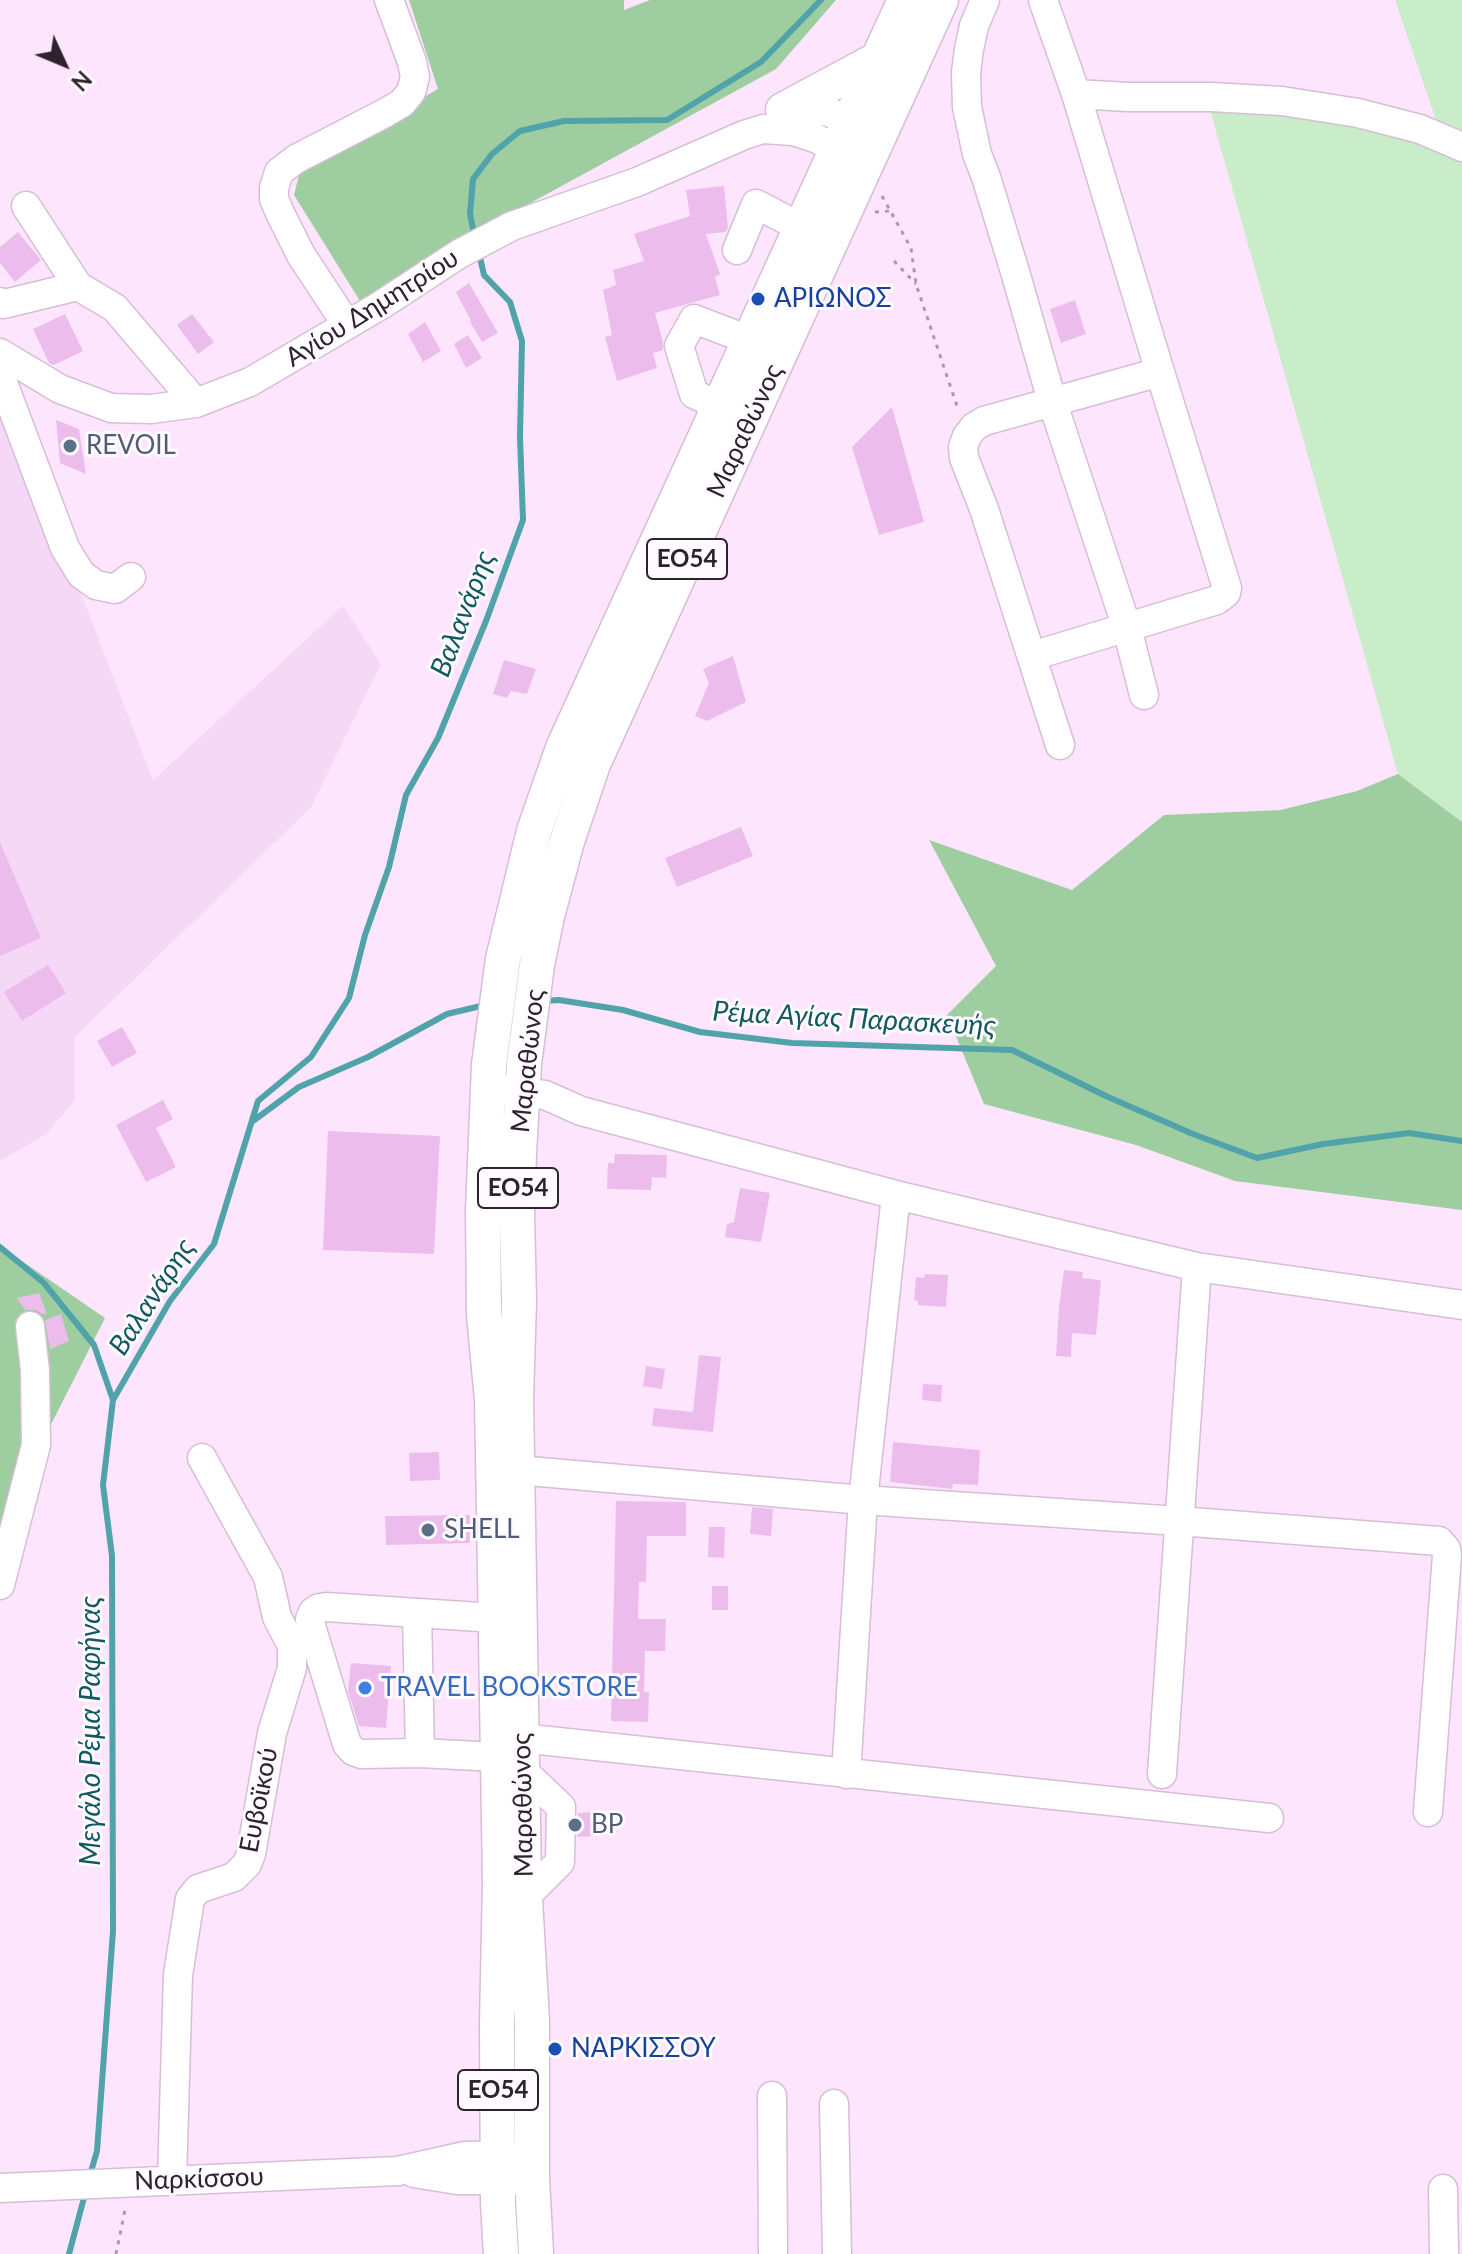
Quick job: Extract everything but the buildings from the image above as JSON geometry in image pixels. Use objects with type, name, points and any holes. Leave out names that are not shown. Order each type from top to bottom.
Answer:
[{"type":"main road","name":"Μαραθώνος","points":[[536,2254],[532,2167],[532,2021],[514,1755],[495,1618],[492,1400],[484,1315],[483,1210],[488,1100],[502,972],[514,908],[534,831],[563,748],[905,0]]},
{"type":"main road","name":"Μαραθώνος","points":[[501,2254],[497,2024],[500,1882],[514,1755],[519,1301],[517,1212],[522,1104],[537,965],[557,879],[593,764],[941,0]]},
{"type":"main road","points":[[783,110],[876,60]]},
{"type":"street","points":[[347,325],[301,255],[274,199],[274,188],[279,172],[296,159],[385,113],[402,103],[411,92],[415,77],[412,62],[389,0]]},
{"type":"street","points":[[985,0],[974,26],[966,73],[967,107],[977,154],[1012,261],[1052,401],[1127,628],[1144,695]]},
{"type":"street","points":[[1032,656],[1217,600],[1226,593],[1227,588],[1076,94],[1043,0]]},
{"type":"street","points":[[1076,94],[1282,101],[1358,113],[1420,129],[1462,147]]},
{"type":"street","name":"Αγίου Δημητρίου","points":[[744,135],[783,110],[814,110],[835,115],[842,134],[869,159]]},
{"type":"street","name":"Αγίου Δημητρίου","points":[[0,353],[60,389],[111,408],[151,409],[196,403],[250,382],[459,254],[528,219],[637,182],[763,129],[807,135],[842,134]]},
{"type":"street","points":[[737,250],[756,204],[800,227]]},
{"type":"street","points":[[26,206],[78,286],[115,308],[196,403]]},
{"type":"street","points":[[0,302],[4,304],[78,286]]},
{"type":"street","points":[[719,406],[694,394],[679,346],[694,319],[749,340]]},
{"type":"street","points":[[1060,745],[984,509],[964,458],[963,447],[974,427],[984,421],[1160,372]]},
{"type":"street","points":[[0,375],[65,548],[81,574],[96,585],[115,589],[131,577]]},
{"type":"street","points":[[488,1100],[522,1104],[545,1095],[581,1111],[896,1195],[1197,1267],[1462,1305]]},
{"type":"street","points":[[846,1774],[863,1500],[896,1195]]},
{"type":"street","points":[[1162,1774],[1197,1267]]},
{"type":"street","points":[[0,1585],[36,1445],[36,1384],[30,1326]]},
{"type":"street","name":"Ευβοϊκού","points":[[172,2180],[178,1975],[190,1899],[198,1889],[234,1877],[247,1864],[272,1733],[292,1668],[292,1646],[277,1617],[268,1577],[202,1458]]},
{"type":"street","points":[[517,1470],[863,1500],[1433,1539],[1443,1544],[1447,1555],[1428,1812]]},
{"type":"street","points":[[495,1618],[326,1607],[313,1612],[311,1626],[350,1748],[361,1754],[514,1755],[846,1774],[1269,1818]]},
{"type":"street","points":[[417,1613],[420,1753]]},
{"type":"street","points":[[772,2096],[773,2254]]},
{"type":"street","points":[[834,2104],[837,2254]]},
{"type":"street","name":"Ναρκίσσου","points":[[0,2188],[398,2171],[457,2180],[498,2168],[532,2167]]},
{"type":"street","points":[[1443,2189],[1444,2254]]},
{"type":"path","points":[[869,159],[875,183],[911,248],[916,284],[967,436]]},
{"type":"path","points":[[894,261],[916,284]]},
{"type":"path","points":[[116,2254],[131,2182]]},
{"type":"shaded area","points":[[0,393],[153,780],[343,606],[381,664],[311,807],[75,1037],[75,1100],[46,1134],[0,1161]]},
{"type":"green space","points":[[409,0],[624,0],[624,10],[650,0],[836,0],[776,69],[448,248],[360,301],[294,195],[299,175],[317,159],[438,89]]},
{"type":"green space","points":[[1395,0],[1462,0],[1462,132],[1436,120]]},
{"type":"green space","points":[[1208,103],[1274,105],[1462,152],[1462,822],[1398,774]]},
{"type":"green space","points":[[1398,774],[1462,822],[1462,1210],[1235,1181],[1136,1145],[984,1104],[947,1015],[996,966],[929,840],[1072,890],[1164,815],[1281,810],[1357,791]]},
{"type":"green space","points":[[0,1246],[105,1318],[0,1525]]},
{"type":"waterway","name":"Βαλανάρης","points":[[475,238],[470,214],[473,179],[492,154],[520,131],[564,121],[667,120],[761,62],[821,0]]},
{"type":"waterway","name":"Βαλανάρης","points":[[113,1400],[170,1301],[214,1244],[258,1101],[311,1057],[349,998],[365,935],[389,867],[406,795],[438,738],[523,520],[520,437],[522,341],[510,302],[484,275],[479,253]]},
{"type":"waterway","name":"Ρέμα Αγίας Παρασκευής","points":[[544,1001],[559,1000],[623,1010],[700,1032],[792,1043],[1012,1050],[1108,1097],[1257,1158],[1323,1144],[1409,1133],[1462,1141]]},
{"type":"waterway","name":"Ρέμα Αγίας Παρασκευής","points":[[253,1121],[299,1087],[368,1057],[447,1014],[485,1005]]},
{"type":"waterway","name":"Μεγάλο Ρέμα Ραφήνας","points":[[0,1247],[44,1283],[94,1345],[113,1400],[103,1485],[112,1556],[113,1931],[97,2151],[90,2175]]},
{"type":"waterway","name":"Μεγάλο Ρέμα Ραφήνας","points":[[69,2254],[85,2194]]},
{"type":"place","name":"ΑΡΙΩΝΟΣ","points":[[758,299]]},
{"type":"place","name":"REVOIL","points":[[70,446]]},
{"type":"place","name":"SHELL","points":[[428,1530]]},
{"type":"place","name":"TRAVEL BOOKSTORE","points":[[365,1688]]},
{"type":"place","name":"BP","points":[[575,1825]]},
{"type":"place","name":"ΝΑΡΚΙΣΣΟΥ","points":[[555,2049]]}]
